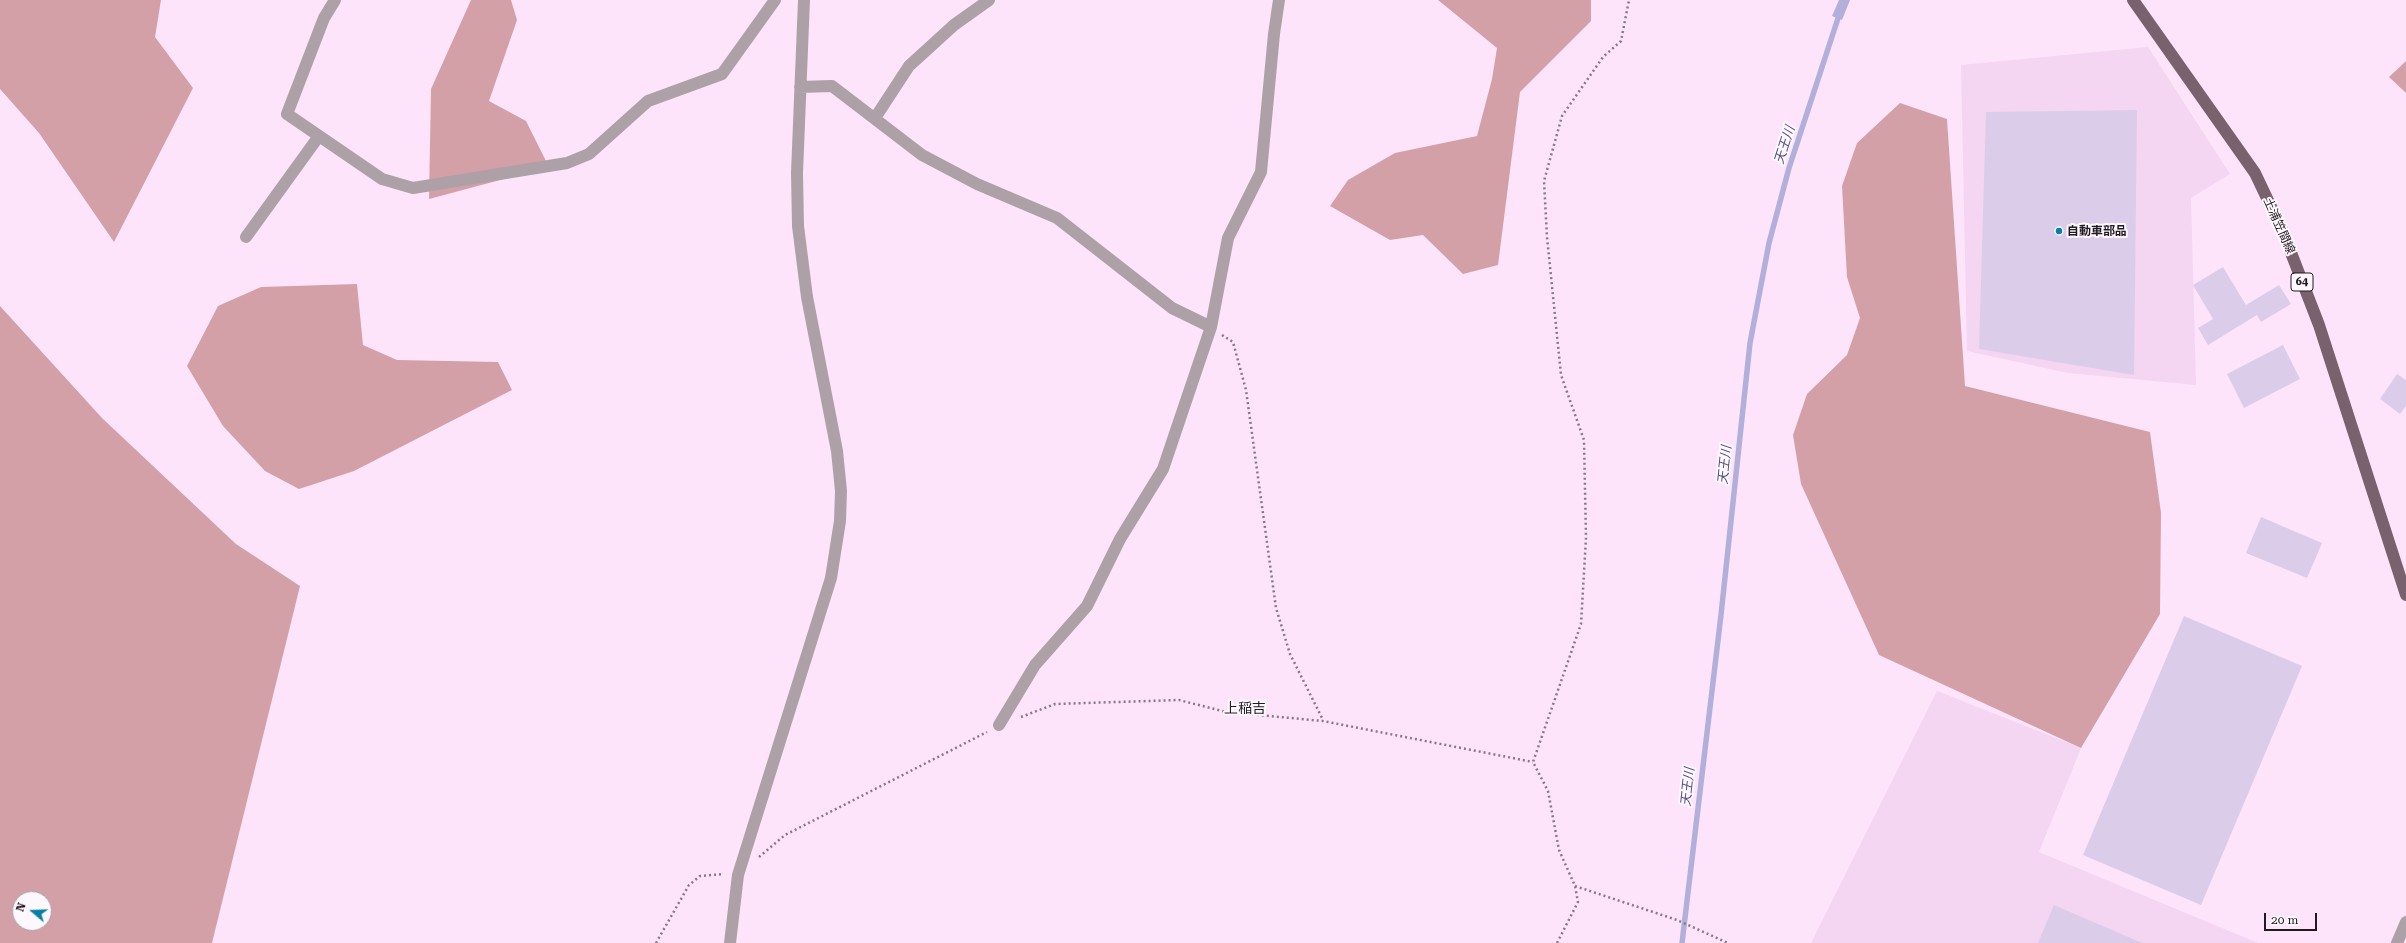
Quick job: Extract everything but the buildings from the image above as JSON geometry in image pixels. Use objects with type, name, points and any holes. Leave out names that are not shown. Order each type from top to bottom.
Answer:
[{"type":"main road","name":"土浦笠間線","points":[[2133,0],[2255,173],[2283,232],[2319,325],[2406,595]]},
{"type":"street","points":[[335,0],[324,18],[287,114],[382,179],[413,188],[567,163],[589,154],[648,101],[722,74],[775,0]]},
{"type":"street","points":[[730,943],[738,875],[830,578],[840,521],[841,492],[837,451],[807,297],[798,226],[797,173],[804,0]]},
{"type":"street","points":[[875,118],[909,66],[954,25],[989,0]]},
{"type":"street","points":[[999,725],[1035,665],[1087,606],[1120,539],[1163,468],[1211,327],[1228,238],[1261,172],[1274,34],[1279,0]]},
{"type":"street","points":[[800,87],[832,86],[922,155],[977,184],[1057,218],[1172,308],[1211,327]]},
{"type":"street","points":[[246,237],[319,136]]},
{"type":"street","points":[[2397,943],[2406,922]]},
{"type":"path","points":[[1557,943],[1578,902],[1575,886],[1559,850],[1548,791],[1533,762],[1581,624],[1586,538],[1584,440],[1561,375],[1547,236],[1544,181],[1562,116],[1603,57],[1621,41],[1629,0]]},
{"type":"path","points":[[1211,327],[1233,342],[1246,390],[1276,608],[1290,654],[1323,721]]},
{"type":"path","points":[[656,943],[690,885],[700,876],[716,873],[738,875],[785,835],[978,738],[999,725],[1055,704],[1179,700],[1226,712],[1323,721],[1533,762]]},
{"type":"path","points":[[1575,886],[1677,920],[1728,943]]},
{"type":"shaded area","points":[[0,0],[161,0],[155,37],[193,88],[114,242],[39,133],[0,89]]},
{"type":"shaded area","points":[[471,0],[511,0],[517,20],[489,101],[526,121],[549,167],[429,199],[431,89]]},
{"type":"shaded area","points":[[1438,0],[1591,0],[1591,21],[1520,92],[1498,265],[1463,274],[1423,235],[1390,240],[1330,206],[1348,180],[1395,153],[1477,136],[1492,79],[1497,48]]},
{"type":"shaded area","points":[[2148,47],[2230,174],[2191,198],[2196,385],[2068,373],[1967,351],[1961,65]]},
{"type":"shaded area","points":[[2406,61],[2406,93],[2389,77]]},
{"type":"shaded area","points":[[1900,103],[1947,119],[1965,386],[2150,432],[2161,513],[2160,614],[2081,748],[1879,655],[1801,484],[1793,435],[1807,394],[1847,355],[1860,318],[1847,277],[1842,186],[1857,143]]},
{"type":"shaded area","points":[[357,284],[363,345],[397,360],[498,362],[512,390],[354,471],[299,489],[265,471],[223,426],[187,366],[218,306],[261,287]]},
{"type":"shaded area","points":[[0,306],[102,418],[236,544],[300,586],[212,943],[0,943]]},
{"type":"shaded area","points":[[1937,691],[2081,748],[2039,852],[2258,943],[1811,943]]},
{"type":"water","points":[[1839,0],[1850,0],[1842,20],[1832,16]]},
{"type":"waterway","name":"天王川","points":[[1682,943],[1721,615],[1750,343],[1769,243],[1789,168],[1844,0]]},
{"type":"place","name":"自動車部品","points":[[2059,231]]},
{"type":"district","name":"上稲吉","points":[[1245,709]]}]
